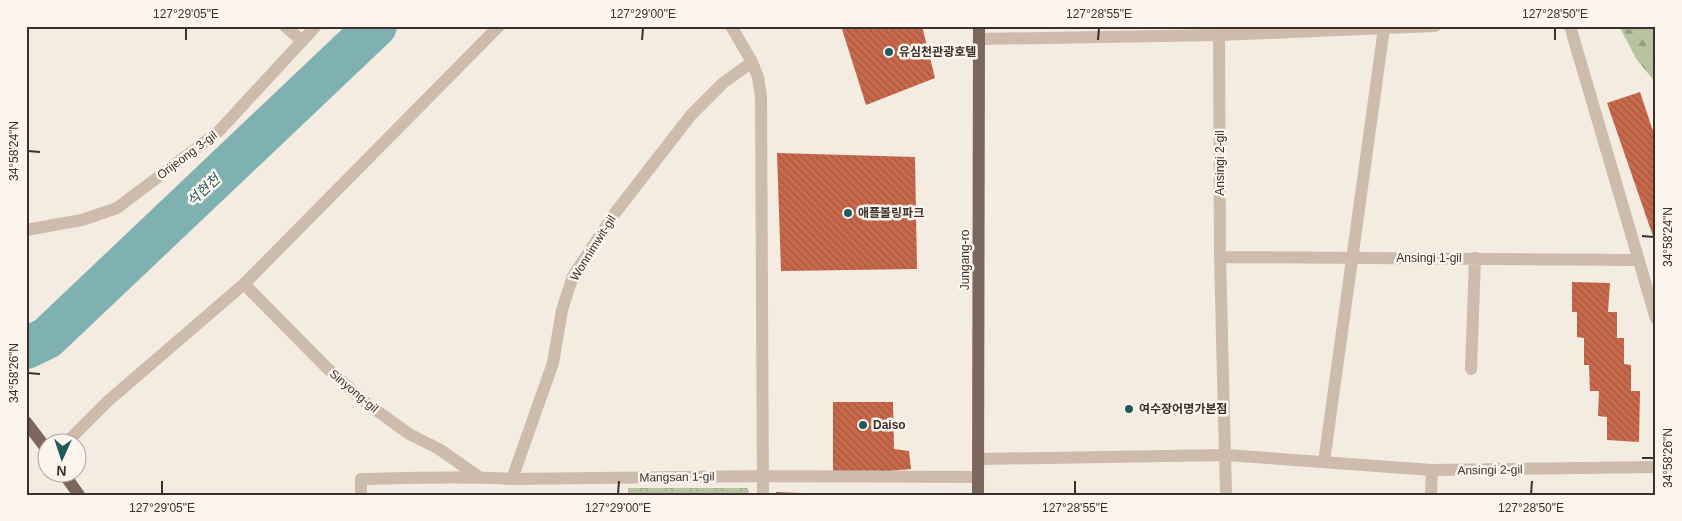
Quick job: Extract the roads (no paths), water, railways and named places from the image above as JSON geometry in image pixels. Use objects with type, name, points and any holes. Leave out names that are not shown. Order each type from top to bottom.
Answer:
[{"type":"main road","name":"Jungang-ro","points":[[978,495],[979,33]]},
{"type":"main road","points":[[27,423],[38,438]]},
{"type":"main road","points":[[72,484],[80,495]]},
{"type":"street","points":[[285,26],[302,41]]},
{"type":"street","name":"Orijeong 3-gil","points":[[26,230],[82,220],[117,208],[218,132],[316,26]]},
{"type":"street","points":[[75,434],[108,401],[244,284],[499,26]]},
{"type":"street","points":[[731,26],[752,62],[758,77],[761,97],[763,495]]},
{"type":"street","points":[[979,33],[1219,31],[1435,26]]},
{"type":"street","points":[[1570,26],[1656,319]]},
{"type":"street","points":[[1324,462],[1384,28]]},
{"type":"street","name":"Ansingi 2-gil","points":[[1219,31],[1220,257],[1226,455]]},
{"type":"street","name":"Wonnimwit-gil","points":[[512,479],[554,363],[562,310],[573,276],[615,213],[691,115],[723,83],[752,62]]},
{"type":"street","name":"Ansingi 1-gil","points":[[1220,257],[1638,260]]},
{"type":"street","points":[[1471,369],[1476,258]]},
{"type":"street","name":"Sinyong-gil","points":[[244,284],[327,368],[365,402],[409,434],[438,450],[479,477]]},
{"type":"street","points":[[1226,455],[1226,495]]},
{"type":"street","name":"Ansingi 2-gil","points":[[978,459],[1226,455],[1432,470],[1656,467]]},
{"type":"street","points":[[1431,495],[1432,470]]},
{"type":"street","name":"Mangsan 1-gil","points":[[361,495],[361,479],[763,476],[978,477]]},
{"type":"waterway","name":"석현천","points":[[26,348],[47,338],[376,26]]},
{"type":"place","name":"유심천관광호텔","points":[[889,52]]},
{"type":"place","name":"애플볼링파크","points":[[848,213]]},
{"type":"place","name":"여수장어명가본점","points":[[1129,409]]},
{"type":"place","name":"Daiso","points":[[863,425]]}]
